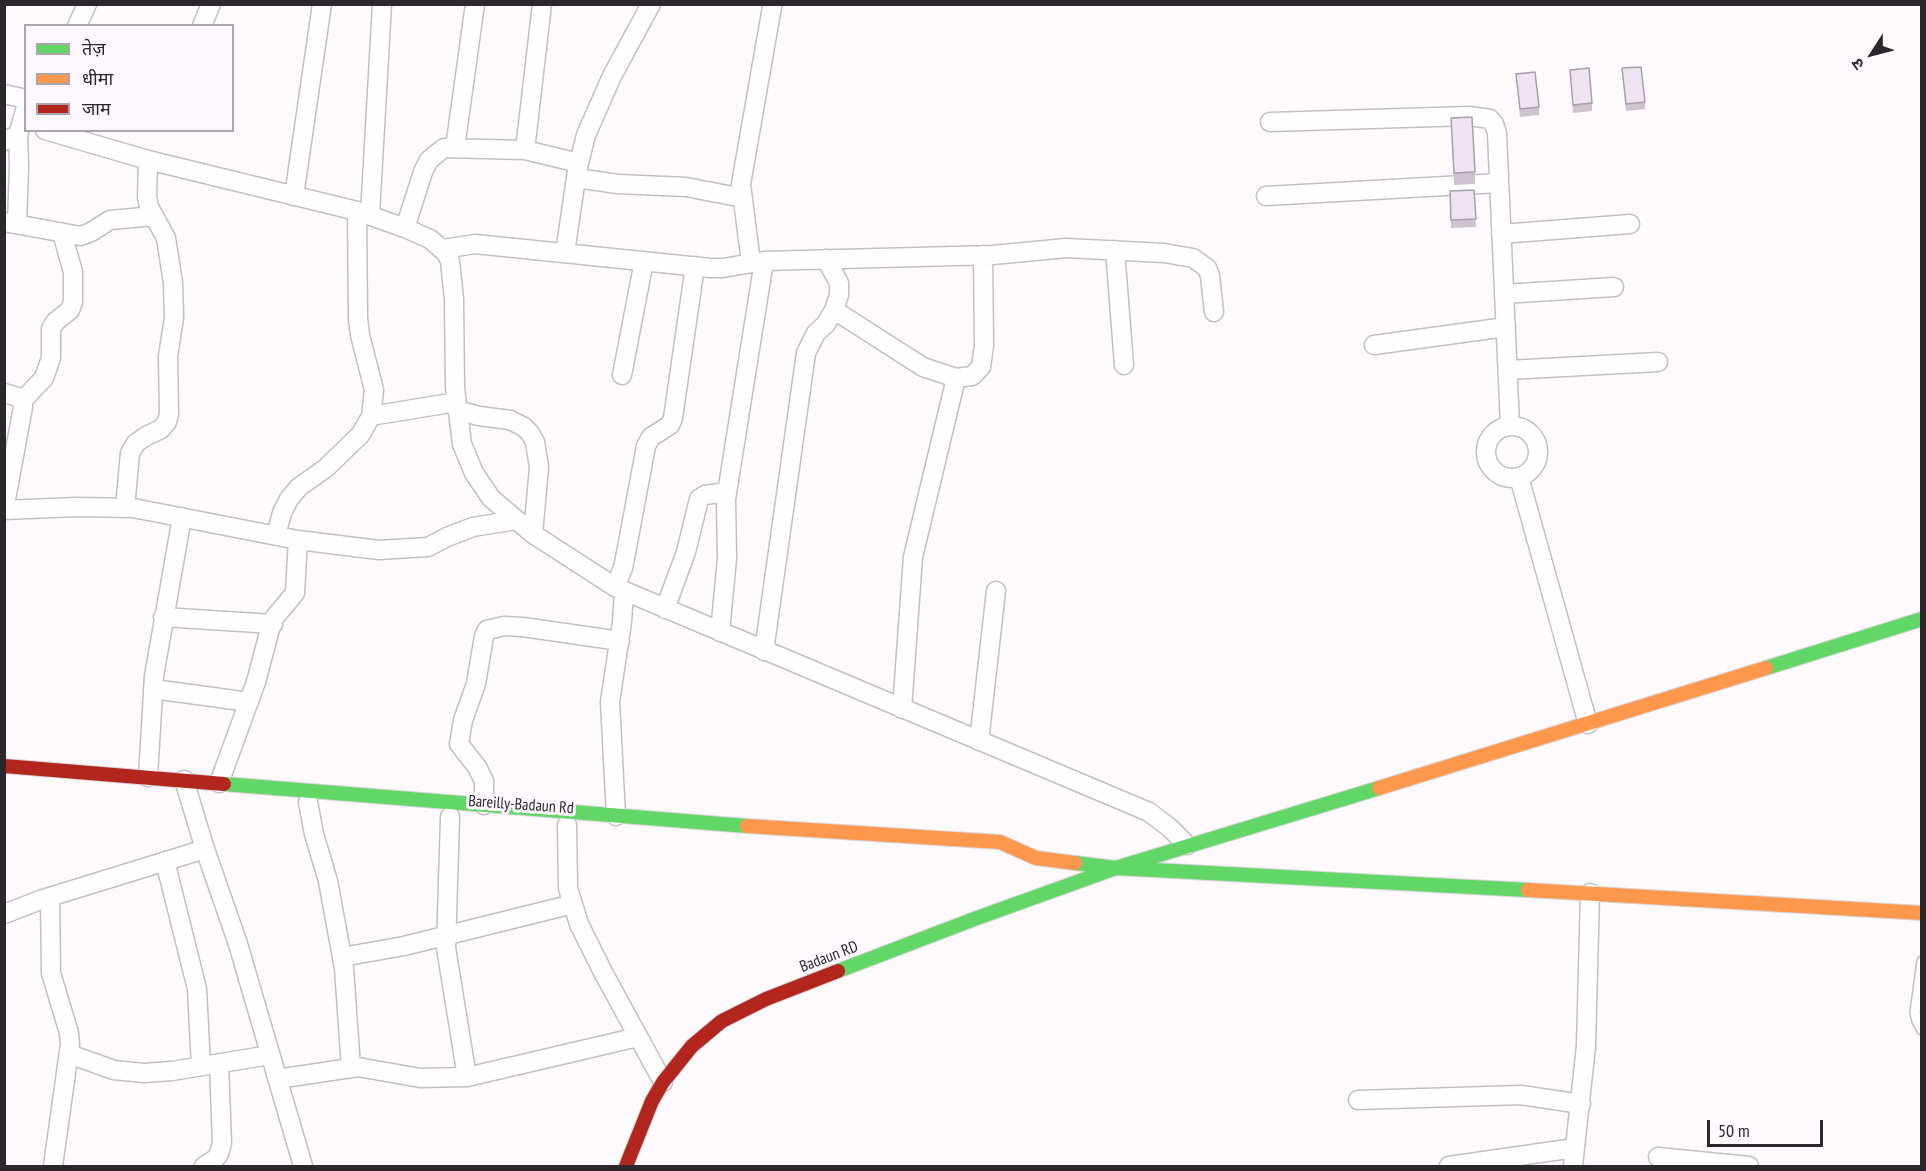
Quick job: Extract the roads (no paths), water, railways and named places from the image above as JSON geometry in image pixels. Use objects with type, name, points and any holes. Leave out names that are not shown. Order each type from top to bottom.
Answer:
[{"type":"main road","name":"Badaun RD","points":[[626,1167],[641,1127],[663,1082],[692,1046],[722,1021],[741,1010],[922,939],[1116,867],[1588,724],[1922,619]]},
{"type":"main road","points":[[4,766],[148,777],[186,787],[414,813]]},
{"type":"main road","points":[[105,788],[186,787],[219,783],[616,816],[1000,842],[1036,858]]},
{"type":"main road","name":"Bareilly-Badaun Rd","points":[[510,821],[628,830]]},
{"type":"main road","points":[[1000,859],[1036,858],[1116,867],[1922,913]]},
{"type":"street","points":[[78,24],[87,4]]},
{"type":"street","points":[[203,24],[211,4]]},
{"type":"street","points":[[294,196],[322,4]]},
{"type":"street","points":[[276,536],[282,513],[289,499],[299,487],[326,468],[361,434],[371,416],[374,403],[374,390],[358,318],[363,213],[382,4]]},
{"type":"street","points":[[455,148],[475,4]]},
{"type":"street","points":[[525,150],[542,4]]},
{"type":"street","points":[[565,253],[586,135],[600,102],[651,4]]},
{"type":"street","points":[[720,632],[728,558],[725,511],[757,262],[742,198],[742,174],[772,7]]},
{"type":"street","points":[[4,94],[24,99]]},
{"type":"street","points":[[1270,122],[1451,116],[1490,119],[1494,124],[1497,133],[1510,426]]},
{"type":"street","points":[[19,126],[19,166],[11,223],[81,236],[110,220],[154,216]]},
{"type":"street","points":[[52,132],[148,160],[363,213],[430,239],[443,249],[450,261],[456,406],[462,444],[474,473],[491,498],[532,534],[619,589],[1149,812],[1187,845]]},
{"type":"street","points":[[405,228],[423,172],[429,160],[444,148],[525,150],[618,184],[686,187],[742,198]]},
{"type":"street","points":[[125,508],[130,453],[136,443],[161,429],[167,422],[169,414],[168,356],[174,318],[173,284],[166,238],[147,197],[148,160]]},
{"type":"street","points":[[1266,196],[1499,183]]},
{"type":"street","points":[[1501,234],[1630,224]]},
{"type":"street","points":[[62,233],[73,272],[72,302],[69,310],[55,322],[51,329],[51,358],[44,378],[22,401],[22,416],[4,510],[125,508],[298,540],[379,550],[428,548],[447,537],[473,527],[516,520]]},
{"type":"street","points":[[443,249],[462,244],[475,244],[723,268],[757,262],[984,255],[1066,248],[1172,254],[1193,258],[1201,263],[1210,276],[1214,312]]},
{"type":"street","points":[[1114,250],[1124,365]]},
{"type":"street","points":[[834,309],[922,367],[956,378],[972,376],[981,367],[986,324],[984,255]]},
{"type":"street","points":[[764,651],[806,353],[816,333],[826,324],[839,295],[839,284],[826,259]]},
{"type":"street","points":[[622,375],[644,261]]},
{"type":"street","points":[[616,816],[609,702],[620,641],[619,589],[645,446],[651,437],[670,425],[673,418],[695,266]]},
{"type":"street","points":[[1504,294],[1614,287]]},
{"type":"street","points":[[1374,345],[1506,327]]},
{"type":"street","points":[[1508,370],[1658,362]]},
{"type":"street","points":[[902,709],[913,557],[956,378]]},
{"type":"street","points":[[4,393],[18,397],[22,401]]},
{"type":"street","points":[[371,416],[456,406],[479,416],[510,420],[524,427],[535,442],[539,467],[532,534]]},
{"type":"street","points":[[1510,426],[1526,430],[1533,436],[1539,453],[1532,469],[1525,475],[1508,478],[1493,470],[1486,455],[1490,439],[1502,428],[1510,426]]},
{"type":"street","points":[[1519,477],[1588,724]]},
{"type":"street","points":[[665,609],[688,542],[699,499],[705,495],[727,492]]},
{"type":"street","points":[[148,777],[153,689],[163,617],[182,517]]},
{"type":"street","points":[[219,783],[249,702],[275,617],[295,593],[298,540]]},
{"type":"street","points":[[979,741],[996,591]]},
{"type":"street","points":[[163,617],[273,624]]},
{"type":"street","points":[[484,805],[484,781],[477,767],[459,744],[463,720],[476,684],[487,630],[504,626],[523,627],[620,641]]},
{"type":"street","points":[[153,689],[249,702]]},
{"type":"street","points":[[186,787],[238,944],[303,1167]]},
{"type":"street","points":[[308,802],[342,957],[351,1068]]},
{"type":"street","points":[[449,816],[446,935],[448,967],[467,1077]]},
{"type":"street","points":[[567,825],[567,876],[573,904],[590,946],[663,1082]]},
{"type":"street","points":[[4,914],[50,897],[205,849]]},
{"type":"street","points":[[165,861],[197,989],[222,1143],[219,1154],[204,1167]]},
{"type":"street","points":[[1449,1167],[1574,1157],[1581,1104],[1588,1007],[1590,893]]},
{"type":"street","points":[[50,897],[49,962],[69,1033],[69,1054],[53,1167]]},
{"type":"street","points":[[342,957],[404,946],[573,904]]},
{"type":"street","points":[[277,1079],[351,1068],[371,1068],[420,1078],[467,1077],[638,1037]]},
{"type":"street","points":[[69,1054],[114,1070],[156,1073],[270,1055]]},
{"type":"street","points":[[1358,1100],[1521,1095],[1581,1104]]},
{"type":"street","points":[[1658,1157],[1749,1167]]},
{"type":"lane","points":[[1922,961],[1916,1012],[1917,1022],[1922,1030]]}]
